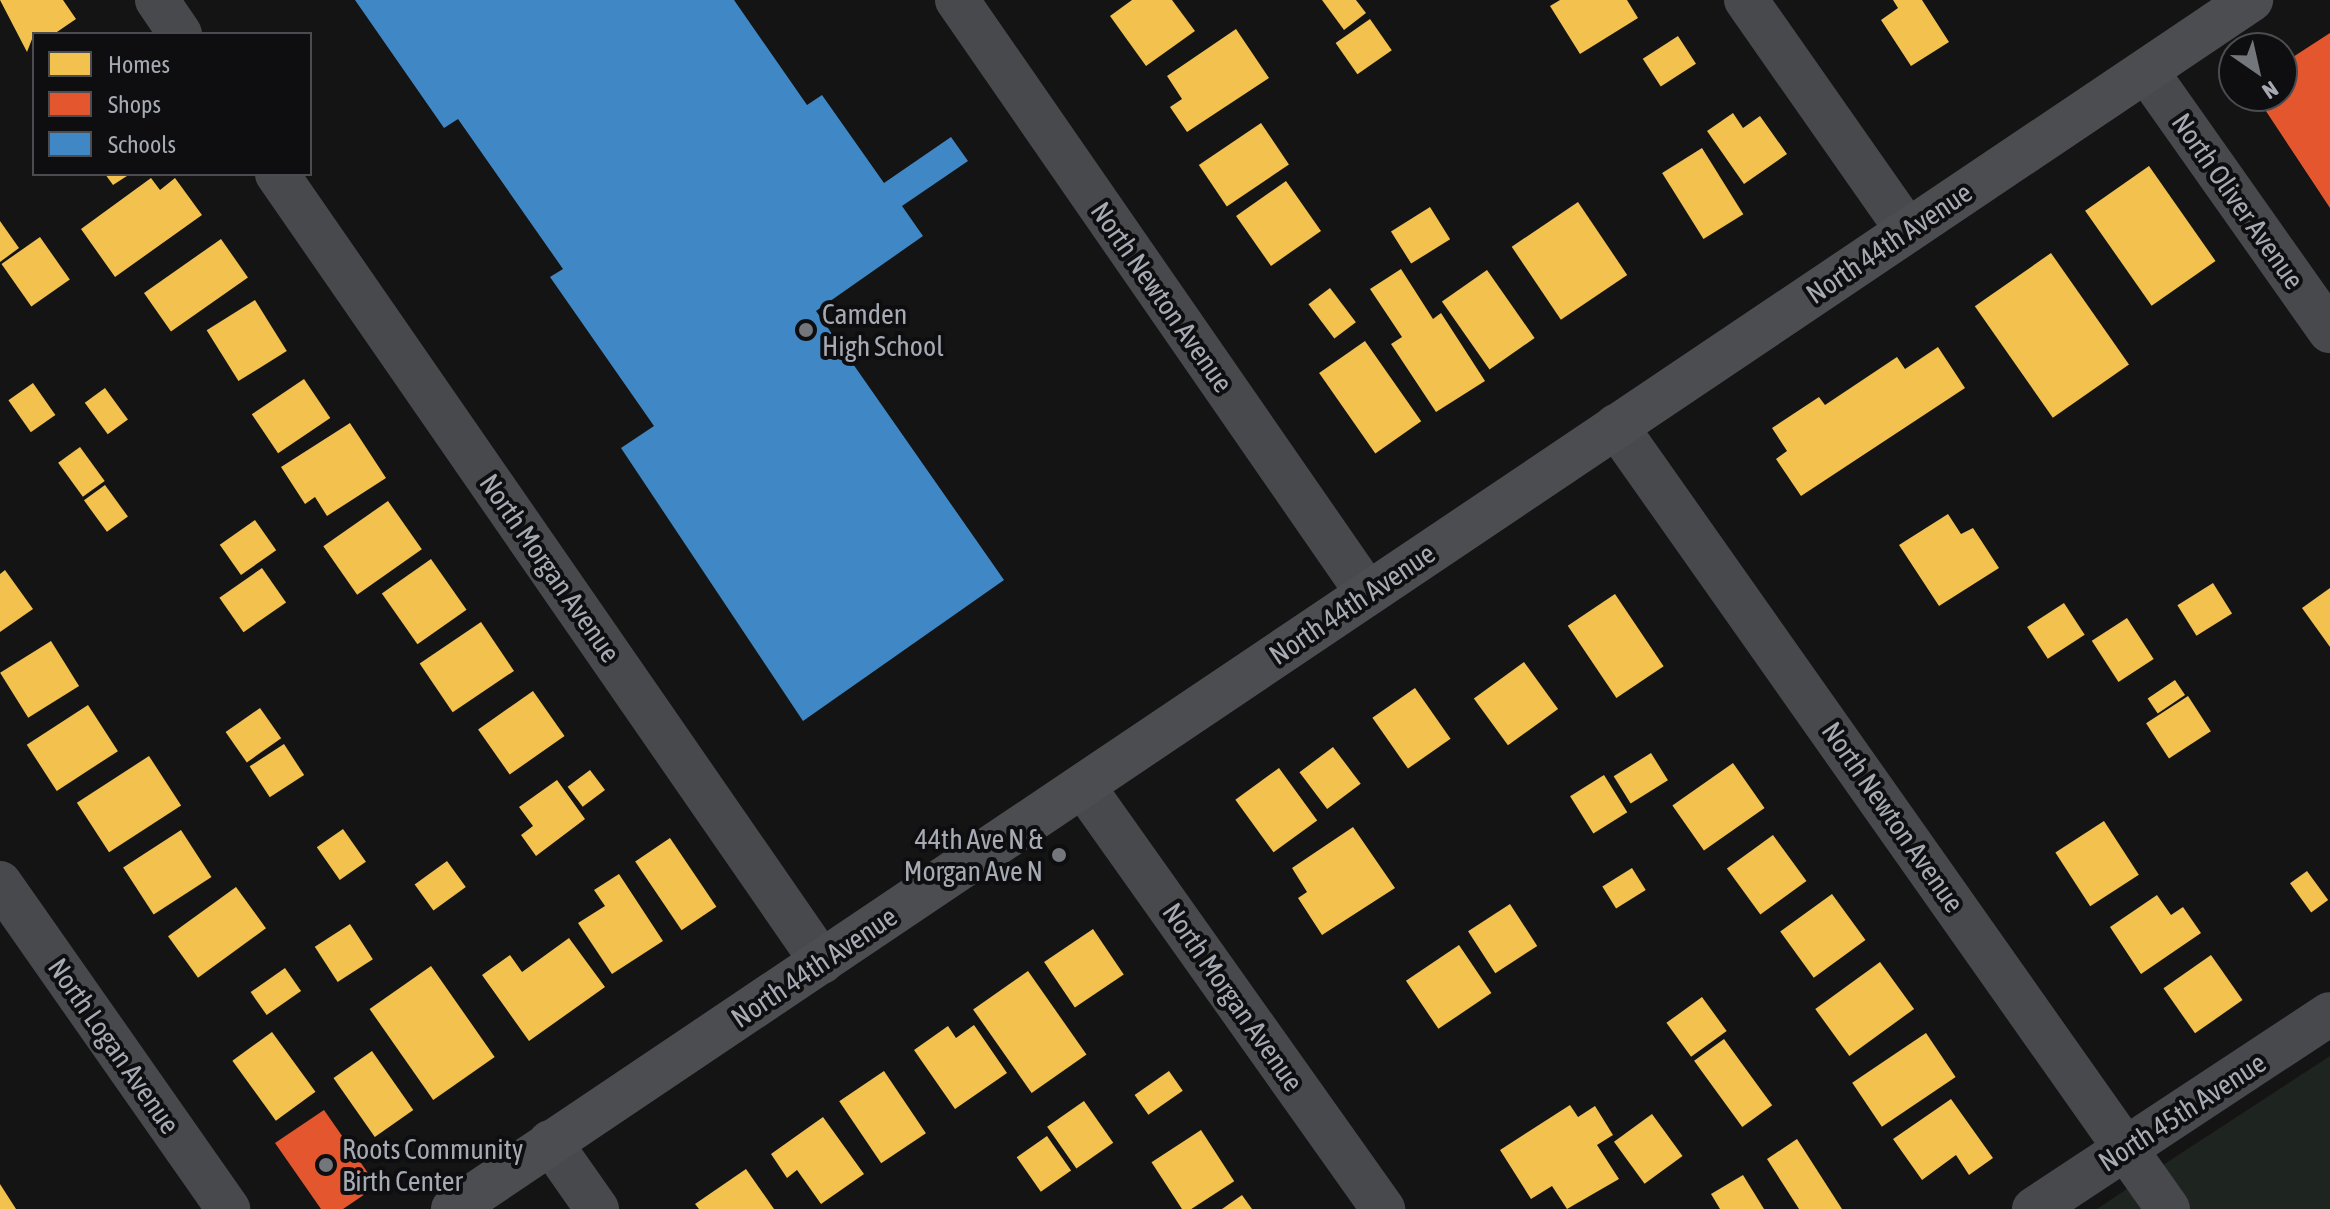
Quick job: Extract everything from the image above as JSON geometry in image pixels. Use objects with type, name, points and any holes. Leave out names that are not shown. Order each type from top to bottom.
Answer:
[{"type":"street","points":[[157,0],[179,32]]},
{"type":"street","name":"North Newton Avenue","points":[[957,0],[1368,594]]},
{"type":"street","points":[[1746,0],[1907,230]]},
{"type":"street","name":"North 44th Avenue","points":[[453,1209],[2251,0]]},
{"type":"street","name":"North Oliver Avenue","points":[[2147,72],[2330,331]]},
{"type":"street","name":"North Morgan Avenue","points":[[278,176],[822,962]]},
{"type":"street","name":"North Newton Avenue","points":[[1616,426],[2168,1209]]},
{"type":"street","name":"North Morgan Avenue","points":[[1083,786],[1383,1209]]},
{"type":"street","name":"North Logan Avenue","points":[[0,883],[228,1209]]},
{"type":"street","name":"North 45th Avenue","points":[[2034,1209],[2330,1014]]},
{"type":"street","points":[[550,1142],[597,1209]]},
{"type":"shaded area","points":[[2330,1056],[2330,1209],[2097,1209],[2146,1176]]},
{"type":"building: Homes","points":[[0,0],[63,0],[76,19],[57,32],[32,32],[27,52]]},
{"type":"building: Homes","points":[[1132,0],[1172,0],[1195,31],[1146,66],[1110,16]]},
{"type":"building: Homes","points":[[1322,0],[1356,0],[1366,13],[1344,30]]},
{"type":"building: Homes","points":[[1560,0],[1627,0],[1638,18],[1580,54],[1550,6]]},
{"type":"building: Homes","points":[[1893,0],[1922,0],[1949,42],[1911,66],[1881,20],[1898,8]]},
{"type":"building: Homes","points":[[1370,19],[1392,50],[1357,74],[1336,43]]},
{"type":"building: Homes","points":[[1236,29],[1269,78],[1187,132],[1170,107],[1182,99],[1167,76]]},
{"type":"building: Homes","points":[[1678,36],[1696,64],[1661,87],[1643,59]]},
{"type":"building: Homes","points":[[1733,113],[1743,128],[1760,116],[1787,154],[1744,184],[1707,131]]},
{"type":"building: Homes","points":[[1261,123],[1289,164],[1227,206],[1199,165]]},
{"type":"building: Homes","points":[[1702,148],[1743,214],[1703,239],[1662,173]]},
{"type":"building: Homes","points":[[2149,166],[2216,261],[2152,306],[2085,211]]},
{"type":"building: Homes","points":[[106,176],[127,176],[113,185]]},
{"type":"building: Homes","points":[[151,178],[160,190],[175,178],[202,215],[115,277],[81,229]]},
{"type":"building: Homes","points":[[1286,181],[1321,231],[1271,266],[1236,216]]},
{"type":"building: Homes","points":[[1578,202],[1627,275],[1561,320],[1512,247]]},
{"type":"building: Homes","points":[[1430,207],[1450,239],[1411,264],[1391,231]]},
{"type":"building: Homes","points":[[0,221],[19,248],[0,262]]},
{"type":"building: Homes","points":[[40,237],[70,280],[31,307],[1,264]]},
{"type":"building: Homes","points":[[221,239],[248,278],[171,331],[144,293]]},
{"type":"building: Homes","points":[[2051,253],[2129,364],[2053,418],[1975,306]]},
{"type":"building: Homes","points":[[1401,269],[1433,319],[1441,313],[1485,381],[1436,412],[1391,344],[1402,337],[1370,289]]},
{"type":"building: Homes","points":[[1487,270],[1535,338],[1490,370],[1442,302]]},
{"type":"building: Homes","points":[[1330,288],[1356,322],[1334,339],[1308,304]]},
{"type":"building: Homes","points":[[255,300],[287,351],[238,381],[207,330]]},
{"type":"building: Homes","points":[[1365,341],[1421,421],[1375,453],[1319,373]]},
{"type":"building: Homes","points":[[1938,347],[1965,388],[1801,496],[1776,459],[1787,451],[1772,428],[1819,397],[1825,405],[1897,357],[1905,369]]},
{"type":"building: Homes","points":[[304,379],[330,418],[278,453],[252,414]]},
{"type":"building: Homes","points":[[33,383],[55,415],[31,432],[8,400]]},
{"type":"building: Homes","points":[[105,388],[128,420],[108,434],[85,403]]},
{"type":"building: Homes","points":[[350,423],[386,478],[327,516],[315,497],[305,504],[281,467]]},
{"type":"building: Homes","points":[[80,447],[105,481],[83,497],[58,463]]},
{"type":"building: Homes","points":[[105,485],[128,517],[107,532],[84,500]]},
{"type":"building: Homes","points":[[388,501],[422,549],[357,595],[323,546]]},
{"type":"building: Homes","points":[[1948,514],[1961,534],[1973,528],[1999,568],[1939,606],[1899,545]]},
{"type":"building: Homes","points":[[255,520],[276,550],[241,575],[220,545]]},
{"type":"building: Homes","points":[[431,559],[467,610],[417,644],[382,593]]},
{"type":"building: Homes","points":[[262,568],[286,602],[243,632],[219,598]]},
{"type":"building: Homes","points":[[5,570],[33,609],[0,632],[0,574]]},
{"type":"building: Homes","points":[[2213,583],[2232,614],[2196,636],[2177,605]]},
{"type":"building: Homes","points":[[2330,588],[2330,647],[2302,608]]},
{"type":"building: Homes","points":[[1615,594],[1664,666],[1616,698],[1568,626]]},
{"type":"building: Homes","points":[[2064,603],[2085,635],[2048,659],[2027,627]]},
{"type":"building: Homes","points":[[2127,618],[2154,659],[2118,682],[2092,641]]},
{"type":"building: Homes","points":[[481,622],[514,671],[453,712],[420,663]]},
{"type":"building: Homes","points":[[51,641],[79,686],[28,718],[0,673]]},
{"type":"building: Homes","points":[[1524,662],[1558,709],[1508,745],[1474,698]]},
{"type":"building: Homes","points":[[2175,680],[2185,695],[2158,713],[2148,698]]},
{"type":"building: Homes","points":[[1415,688],[1451,739],[1408,769],[1372,718]]},
{"type":"building: Homes","points":[[533,691],[565,736],[510,774],[478,729]]},
{"type":"building: Homes","points":[[2188,696],[2211,731],[2169,758],[2146,723]]},
{"type":"building: Homes","points":[[88,705],[118,751],[57,791],[27,745]]},
{"type":"building: Homes","points":[[260,708],[281,738],[247,762],[226,732]]},
{"type":"building: Homes","points":[[284,744],[304,775],[270,797],[250,766]]},
{"type":"building: Homes","points":[[1333,747],[1361,784],[1327,809],[1299,772]]},
{"type":"building: Homes","points":[[1651,753],[1668,780],[1631,803],[1614,776]]},
{"type":"building: Homes","points":[[149,756],[181,805],[109,852],[77,803]]},
{"type":"building: Homes","points":[[1733,763],[1765,808],[1704,850],[1672,805]]},
{"type":"building: Homes","points":[[1279,768],[1317,821],[1274,852],[1235,800]]},
{"type":"building: Homes","points":[[590,770],[605,790],[583,807],[568,787]]},
{"type":"building: Homes","points":[[1604,775],[1627,812],[1593,834],[1570,796]]},
{"type":"building: Homes","points":[[557,780],[585,819],[536,856],[521,835],[533,826],[519,807]]},
{"type":"building: Homes","points":[[2104,821],[2139,875],[2090,906],[2055,853]]},
{"type":"building: Homes","points":[[1353,827],[1395,888],[1322,935],[1298,898],[1307,892],[1292,868]]},
{"type":"building: Homes","points":[[343,829],[366,862],[340,880],[317,847]]},
{"type":"building: Homes","points":[[181,830],[211,877],[154,915],[123,868]]},
{"type":"building: Homes","points":[[1773,835],[1807,881],[1760,915],[1727,869]]},
{"type":"building: Homes","points":[[670,838],[716,907],[682,930],[635,861]]},
{"type":"building: Homes","points":[[447,861],[466,887],[433,910],[415,885]]},
{"type":"building: Homes","points":[[1632,868],[1646,890],[1616,909],[1602,887]]},
{"type":"building: Homes","points":[[2307,871],[2328,900],[2311,912],[2290,883]]},
{"type":"building: Homes","points":[[619,874],[663,941],[612,974],[578,923],[605,906],[594,890]]},
{"type":"building: Homes","points":[[236,887],[266,928],[198,978],[168,936]]},
{"type":"building: Homes","points":[[1832,894],[1866,940],[1814,978],[1780,932]]},
{"type":"building: Homes","points":[[2157,895],[2171,915],[2183,907],[2201,933],[2141,974],[2110,927]]},
{"type":"building: Homes","points":[[1510,904],[1537,946],[1495,973],[1468,931]]},
{"type":"building: Homes","points":[[350,924],[373,959],[338,982],[315,947]]},
{"type":"building: Homes","points":[[1093,929],[1124,975],[1075,1008],[1044,962]]},
{"type":"building: Homes","points":[[569,938],[605,987],[529,1041],[482,975],[510,955],[522,972]]},
{"type":"building: Homes","points":[[1459,945],[1491,993],[1438,1029],[1406,981]]},
{"type":"building: Homes","points":[[2211,955],[2243,1000],[2195,1033],[2163,988]]},
{"type":"building: Homes","points":[[1880,962],[1914,1009],[1849,1056],[1815,1009]]},
{"type":"building: Homes","points":[[431,966],[495,1057],[433,1100],[370,1009]]},
{"type":"building: Homes","points":[[285,968],[301,991],[267,1015],[251,992]]},
{"type":"building: Homes","points":[[1028,971],[1087,1055],[1032,1093],[973,1009]]},
{"type":"building: Homes","points":[[1702,997],[1727,1031],[1691,1057],[1666,1023]]},
{"type":"building: Homes","points":[[974,1025],[1007,1073],[955,1109],[914,1050],[948,1026],[956,1038]]},
{"type":"building: Homes","points":[[272,1032],[315,1092],[276,1121],[232,1061]]},
{"type":"building: Homes","points":[[1926,1033],[1956,1077],[1882,1127],[1852,1083]]},
{"type":"building: Homes","points":[[1724,1039],[1772,1105],[1742,1127],[1694,1061]]},
{"type":"building: Homes","points":[[372,1051],[413,1110],[375,1137],[333,1078]]},
{"type":"building: Homes","points":[[884,1071],[926,1133],[881,1163],[839,1101]]},
{"type":"building: Homes","points":[[1169,1071],[1183,1091],[1148,1115],[1135,1095]]},
{"type":"building: Homes","points":[[1951,1099],[1993,1158],[1969,1175],[1956,1155],[1922,1180],[1893,1139]]},
{"type":"building: Homes","points":[[1084,1101],[1113,1143],[1076,1169],[1047,1127]]},
{"type":"building: Homes","points":[[1570,1105],[1578,1117],[1595,1106],[1613,1135],[1597,1145],[1619,1179],[1567,1209],[1552,1186],[1531,1199],[1500,1150]]},
{"type":"building: Homes","points":[[1652,1114],[1683,1156],[1645,1184],[1614,1142]]},
{"type":"building: Homes","points":[[823,1117],[864,1174],[821,1204],[797,1170],[787,1178],[771,1154]]},
{"type":"building: Homes","points":[[1201,1130],[1234,1181],[1191,1209],[1182,1209],[1152,1162]]},
{"type":"building: Homes","points":[[1047,1136],[1071,1170],[1041,1192],[1017,1157]]},
{"type":"building: Homes","points":[[1797,1139],[1842,1209],[1799,1209],[1767,1159]]},
{"type":"building: Homes","points":[[746,1169],[774,1209],[699,1209],[695,1204]]},
{"type":"building: Homes","points":[[1743,1175],[1764,1209],[1720,1209],[1711,1194]]},
{"type":"building: Homes","points":[[0,1184],[16,1209],[0,1209]]},
{"type":"building: Homes","points":[[1242,1195],[1252,1209],[1222,1209]]},
{"type":"building: Shops","points":[[2330,33],[2330,208],[2267,112],[2298,112],[2298,54]]},
{"type":"building: Shops","name":"Roots Community Birth Center","points":[[324,1110],[377,1186],[343,1209],[321,1209],[275,1143]]},
{"type":"building: Schools","points":[[355,0],[734,0],[807,105],[822,95],[884,183],[951,137],[968,161],[902,206],[923,236],[816,311],[1004,580],[803,721],[621,448],[654,426],[550,277],[563,269],[458,119],[444,128]]},
{"type":"place","name":"Camden High School","points":[[806,330]]},
{"type":"place","name":"44th Ave N & Morgan Ave N","points":[[1059,855]]},
{"type":"place","name":"Roots Community Birth Center","points":[[326,1165]]}]
